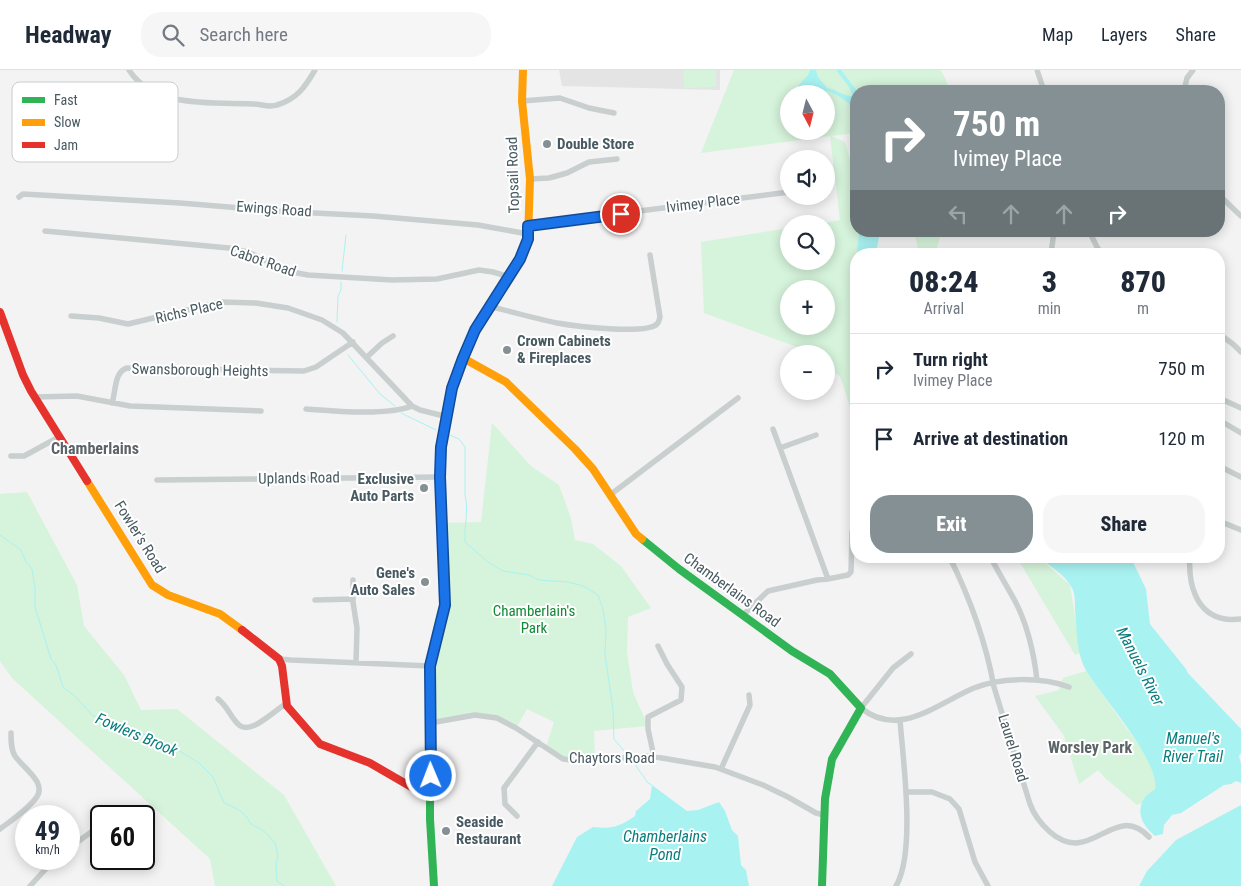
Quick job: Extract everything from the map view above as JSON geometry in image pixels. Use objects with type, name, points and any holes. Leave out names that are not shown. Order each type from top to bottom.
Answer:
[{"type":"street","points":[[129,70],[139,82]]},
{"type":"street","points":[[178,100],[183,102],[277,105],[299,94],[315,70]]},
{"type":"street","name":"Topsail Road","points":[[434,886],[430,819],[430,666],[445,605],[440,477],[441,447],[448,418],[452,388],[463,358],[475,330],[510,277],[528,239],[530,179],[522,101],[523,70]]},
{"type":"street","points":[[1036,70],[1042,85]]},
{"type":"street","points":[[1186,85],[1193,70]]},
{"type":"street","points":[[522,101],[560,98],[589,108],[614,113]]},
{"type":"street","points":[[530,179],[549,178],[567,173],[590,162],[618,159]]},
{"type":"street","name":"Ivimey Place","points":[[528,230],[780,193]]},
{"type":"street","name":"Ewings Road","points":[[19,197],[23,194],[151,201],[478,224],[528,230]]},
{"type":"street","points":[[1225,201],[1241,216]]},
{"type":"street","name":"Cabot Road","points":[[45,231],[229,248],[248,252],[287,271],[308,275],[392,280],[437,279],[479,270],[510,277]]},
{"type":"street","points":[[490,306],[559,323],[614,329],[655,326],[659,322],[660,317],[650,255]]},
{"type":"street","name":"Richs Place","points":[[71,316],[99,318],[128,324],[216,303],[265,304],[295,310],[333,326],[367,357],[404,400],[412,406],[448,418]]},
{"type":"street","name":"Fowler's Road","points":[[0,312],[23,375],[34,397],[152,585],[168,595],[220,614],[279,659]]},
{"type":"street","points":[[367,357],[382,343],[394,336]]},
{"type":"street","points":[[1225,338],[1241,352]]},
{"type":"street","name":"Swansborough Heights","points":[[112,403],[118,374],[124,368],[304,371],[316,367],[352,342]]},
{"type":"street","name":"Chamberlains Road","points":[[463,358],[506,382],[521,395],[593,469],[636,534],[679,569],[792,651],[830,674],[861,708]]},
{"type":"street","points":[[34,397],[77,396],[130,406],[261,411]]},
{"type":"street","points":[[610,495],[738,398]]},
{"type":"street","points":[[1225,401],[1241,408]]},
{"type":"street","points":[[306,409],[387,412],[412,406]]},
{"type":"street","points":[[1225,424],[1241,433]]},
{"type":"street","points":[[773,429],[828,579]]},
{"type":"street","points":[[780,448],[816,435]]},
{"type":"street","points":[[11,456],[24,456],[60,437]]},
{"type":"street","points":[[1225,469],[1241,477]]},
{"type":"street","name":"Uplands Road","points":[[157,480],[440,477]]},
{"type":"street","points":[[1225,523],[1241,530]]},
{"type":"street","points":[[743,615],[768,591],[848,575],[851,572],[851,563]]},
{"type":"street","name":"Laurel Road","points":[[952,563],[964,588],[985,648],[993,683],[1031,807],[1036,816],[1060,839],[1078,844],[1086,843],[1107,831],[1122,826],[1136,828],[1149,837]]},
{"type":"street","points":[[994,563],[1015,602],[1025,625],[1037,680]]},
{"type":"street","points":[[1189,563],[1193,590],[1199,603],[1210,613],[1225,619],[1241,619]]},
{"type":"street","points":[[353,580],[353,599],[357,628],[356,663]]},
{"type":"street","points":[[315,600],[353,599]]},
{"type":"street","points":[[654,757],[648,729],[648,717],[681,700],[682,687],[666,664],[658,646]]},
{"type":"street","points":[[822,886],[826,789],[832,759],[861,708],[893,668],[911,654]]},
{"type":"street","points":[[430,666],[279,659],[282,666],[286,704],[290,711],[323,746],[370,763],[420,792],[431,794]]},
{"type":"street","points":[[861,708],[871,716],[888,720],[900,720],[926,713],[974,688],[993,683],[1037,680],[1069,687]]},
{"type":"street","points":[[721,769],[750,706],[749,695]]},
{"type":"street","points":[[218,699],[227,707],[238,725],[246,728],[255,726],[286,704]]},
{"type":"street","name":"Chaytors Road","points":[[430,724],[476,715],[497,718],[563,758],[579,761],[654,757],[721,769],[763,785],[816,813],[824,815]]},
{"type":"street","points":[[899,885],[902,876],[907,826],[900,720]]},
{"type":"street","points":[[0,829],[33,801],[38,795],[39,790],[35,779],[14,754],[11,733]]},
{"type":"street","points":[[517,816],[505,804],[504,788],[538,742]]},
{"type":"street","points":[[906,792],[932,792],[950,799],[959,810],[975,862],[988,886]]},
{"type":"street","points":[[30,886],[45,870]]},
{"type":"street","points":[[35,881],[41,886]]},
{"type":"shaded area","points":[[559,70],[720,70],[720,90],[562,86]]},
{"type":"green space","points":[[683,70],[716,70],[716,87],[684,88]]},
{"type":"green space","points":[[734,70],[941,70],[948,85],[850,85],[850,134],[835,136],[835,85],[780,85],[780,140],[800,140],[701,153]]},
{"type":"green space","points":[[835,138],[845,142],[850,159],[850,237],[859,237],[858,248],[850,248],[850,407],[840,376],[835,373],[835,345],[792,345],[704,313],[701,242],[780,229],[780,270],[835,270],[835,221],[840,220],[835,178],[835,150],[832,150],[830,140],[835,140]]},
{"type":"green space","points":[[915,237],[940,237],[937,248],[918,248]]},
{"type":"green space","name":"Chamberlain's Park","points":[[492,423],[531,466],[559,485],[571,518],[575,540],[593,544],[621,566],[651,608],[628,617],[627,652],[633,692],[648,726],[594,731],[595,760],[563,759],[546,747],[554,722],[527,709],[516,728],[497,718],[475,715],[430,723],[430,666],[445,605],[442,523],[481,522]]},
{"type":"green space","points":[[27,492],[77,585],[84,626],[124,675],[141,710],[177,709],[284,795],[336,886],[215,886],[210,859],[155,809],[155,805],[151,805],[12,678],[0,661],[0,494]]},
{"type":"green space","points":[[1020,563],[1045,563],[1070,585],[1082,660],[1079,653],[1075,655]]},
{"type":"green space","name":"Worsley Park","points":[[1086,671],[1145,753],[1153,771],[1155,789],[1144,798],[1142,803],[1137,805],[1098,770],[1079,784],[1064,736],[1035,696],[1059,690],[1063,678]]},
{"type":"water","points":[[810,70],[816,70],[818,77],[825,85],[799,85]]},
{"type":"water","points":[[836,70],[841,70],[852,85],[850,85],[850,89],[849,87]]},
{"type":"water","points":[[835,90],[850,96],[850,105],[835,94]]},
{"type":"water","points":[[858,237],[879,237],[877,248],[858,248]]},
{"type":"water","name":"Manuel's River Trail","points":[[1047,563],[1133,563],[1146,589],[1150,624],[1188,673],[1241,729],[1241,753],[1239,756],[1241,783],[1236,781],[1224,785],[1181,813],[1172,815],[1164,825],[1163,834],[1155,836],[1148,829],[1142,820],[1140,811],[1143,800],[1155,789],[1154,777],[1149,763],[1129,730],[1083,665],[1078,642],[1073,590],[1062,575]]},
{"type":"water","name":"Chamberlains Pond","points":[[652,785],[687,811],[698,810],[719,802],[725,811],[732,830],[738,836],[741,865],[746,870],[749,886],[552,886],[577,837],[593,827],[605,828],[615,826],[635,816],[636,811],[650,799]]},
{"type":"water","points":[[1241,805],[1241,886],[1139,886],[1147,871],[1176,840]]},
{"type":"waterway","points":[[342,271],[346,235]]},
{"type":"waterway","points":[[337,322],[338,296],[341,290],[341,282]]},
{"type":"waterway","points":[[348,355],[380,394],[395,406]]},
{"type":"waterway","points":[[401,413],[436,430]]},
{"type":"waterway","points":[[447,434],[459,439],[465,447],[465,495],[467,507],[465,542],[488,562],[503,571],[529,575],[539,580],[568,582],[583,586],[598,595],[603,609],[606,630],[605,655],[613,709],[614,739],[625,752]]},
{"type":"waterway","name":"Fowlers Brook","points":[[0,535],[21,550],[26,562],[32,569],[35,607],[51,659],[56,665],[63,687],[76,697],[92,715],[165,742],[199,763],[213,777],[224,803],[243,813],[250,823],[265,832],[275,843],[278,856],[276,864],[277,881],[284,886]]},
{"type":"waterway","points":[[632,760],[648,783],[652,785]]},
{"type":"traffic: fast","points":[[434,886],[430,819],[430,666],[445,605],[440,477],[441,447],[452,388],[457,375]]},
{"type":"traffic: fast","points":[[642,539],[679,569],[792,651],[830,674],[861,708],[832,759],[825,799],[822,886]]},
{"type":"traffic: slow","points":[[523,70],[522,101],[530,179],[528,238]]},
{"type":"traffic: slow","points":[[463,358],[506,382],[575,449],[593,469],[636,534],[642,539]]},
{"type":"traffic: slow","points":[[87,481],[152,585],[168,595],[220,614],[242,630]]},
{"type":"traffic: jam","points":[[457,375],[473,333],[512,274],[528,238]]},
{"type":"traffic: jam","points":[[0,312],[23,375],[31,391],[87,481]]},
{"type":"traffic: jam","points":[[242,630],[279,659],[282,666],[287,706],[320,744],[370,763],[420,792],[431,794]]},
{"type":"place","name":"Double Store","points":[[547,144]]},
{"type":"place","name":"Crown Cabinets & Fireplaces","points":[[507,350]]},
{"type":"place","name":"Exclusive Auto Parts","points":[[424,488]]},
{"type":"place","name":"Gene's Auto Sales","points":[[425,582]]},
{"type":"place","name":"Seaside Restaurant","points":[[446,831]]},
{"type":"district","name":"Chamberlains","points":[[95,448]]},
{"type":"district","name":"Worsley Park","points":[[1090,747]]},
{"type":"route","points":[[431,776],[430,666],[445,605],[440,477],[441,447],[448,418],[452,388],[475,330],[520,259],[528,239],[528,226],[621,214]]},
{"type":"water label","name":"Manuels River","points":[[1141,666]]}]
